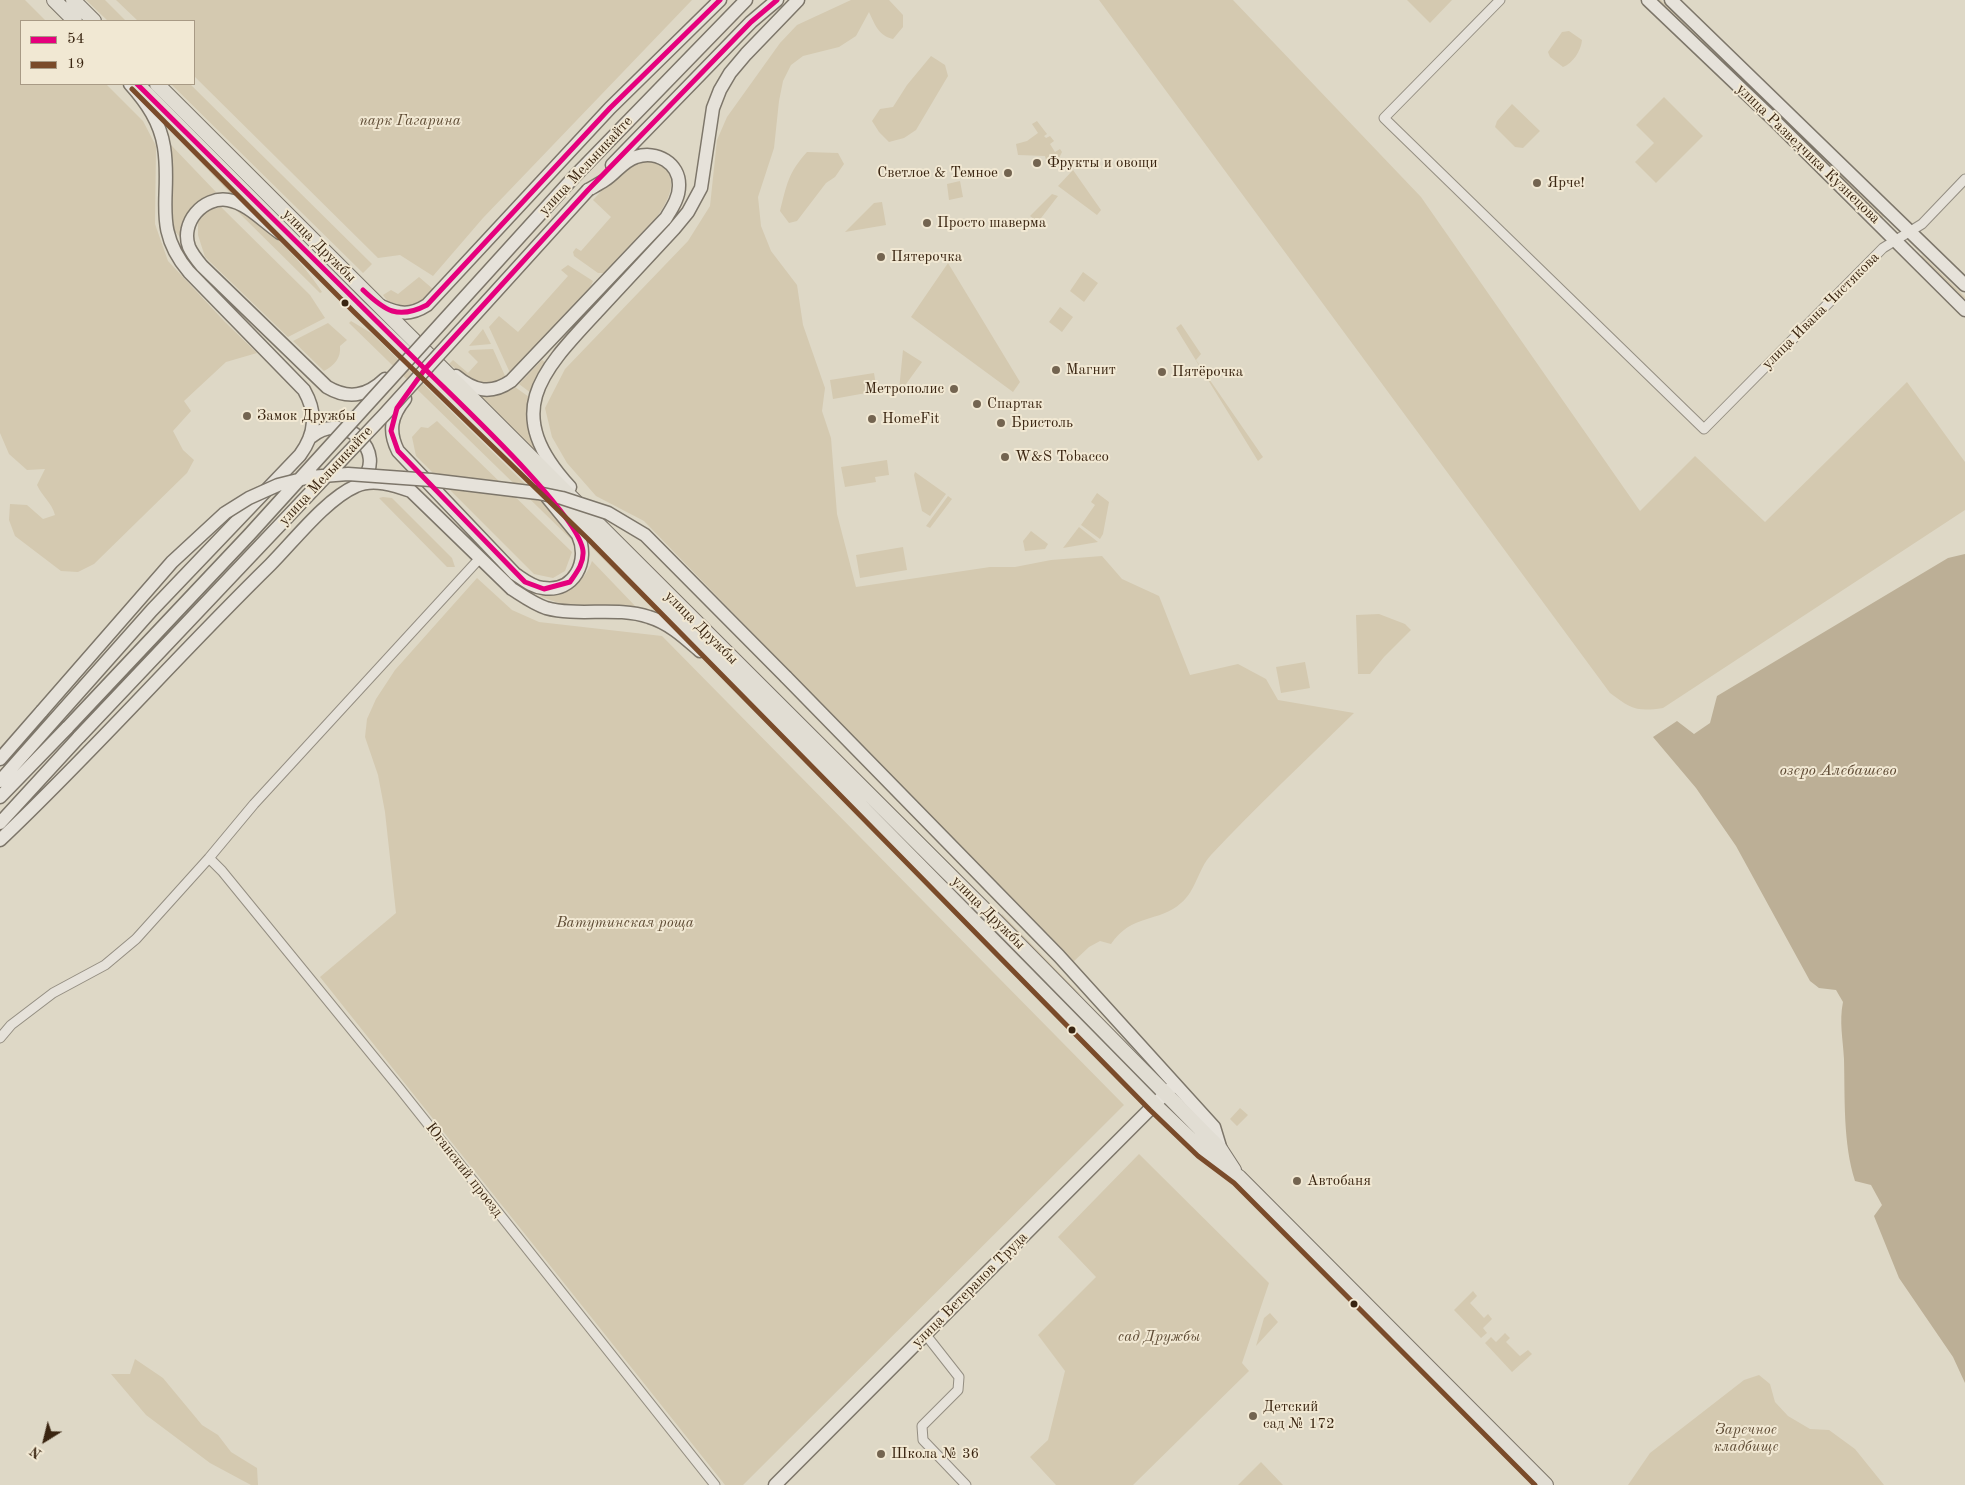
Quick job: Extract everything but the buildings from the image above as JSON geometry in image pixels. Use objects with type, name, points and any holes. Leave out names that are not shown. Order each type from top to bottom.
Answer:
[{"type":"main road","points":[[54,0],[74,20]]},
{"type":"main road","points":[[73,0],[93,20]]},
{"type":"main road","points":[[379,306],[404,314],[417,311],[427,305],[610,108],[720,0]]},
{"type":"main road","name":"улица Мельникайте","points":[[0,798],[249,535],[573,178],[746,0]]},
{"type":"main road","name":"улица Мельникайте","points":[[0,824],[79,737],[415,380],[588,190],[751,22],[777,0]]},
{"type":"main road","points":[[601,528],[542,452],[534,426],[533,409],[539,383],[560,351],[688,212],[701,188],[713,108],[720,90],[730,73],[746,54],[798,0]]},
{"type":"main road","name":"улица Разведчика Кузнецова","points":[[1648,0],[1897,240],[1965,310]]},
{"type":"main road","name":"улица Разведчика Кузнецова","points":[[1671,0],[1965,285]]},
{"type":"main road","points":[[131,85],[144,99],[156,118],[160,132],[164,149],[165,225],[173,250],[189,272],[304,390],[314,414],[311,437]]},
{"type":"main road","name":"улица Дружбы","points":[[138,85],[298,246],[594,535],[735,678],[1160,1100],[1221,1150],[1239,1177]]},
{"type":"main road","name":"улица Дружбы","points":[[158,85],[994,919],[1160,1100],[1203,1150],[1239,1177],[1546,1485]]},
{"type":"main road","points":[[428,356],[476,389],[491,391],[511,382],[666,218],[678,196],[680,185],[670,163],[661,157],[642,155],[633,158],[606,180],[588,190]]},
{"type":"main road","points":[[298,246],[246,207],[229,200],[209,202],[197,211],[189,224],[187,235],[193,255],[327,388],[339,394],[360,395],[375,388],[401,368]]},
{"type":"main road","points":[[415,380],[408,394],[397,408],[391,431],[393,440],[407,461],[515,574],[544,589],[562,586],[576,574],[583,559],[582,543],[526,470]]},
{"type":"main road","points":[[0,781],[152,610],[300,455],[311,437],[324,428],[333,426],[358,437],[368,454],[370,468],[367,475],[318,515],[194,640],[119,721],[0,840]]},
{"type":"main road","points":[[0,759],[172,562],[225,513],[249,498],[278,485],[310,477],[348,474],[431,480],[538,493],[562,498],[608,513],[645,536],[1059,956],[1214,1127],[1221,1150]]},
{"type":"main road","points":[[357,485],[373,482],[389,484],[411,491],[512,589],[545,608],[566,611],[630,612],[661,622],[688,640],[714,664],[735,678]]},
{"type":"main road","name":"улица Ветеранов Труда","points":[[774,1485],[1176,1083]]},
{"type":"street","name":"улица Ивана Чистякова","points":[[1500,0],[1384,118],[1704,429],[1883,248],[1911,233],[1965,179]]},
{"type":"street","points":[[0,1038],[11,1026],[53,993],[105,965],[136,939],[209,858],[254,804],[480,558]]},
{"type":"street","name":"Юганский проезд","points":[[209,858],[222,871],[394,1082],[715,1485]]},
{"type":"street","points":[[926,1335],[959,1377],[958,1390],[922,1426],[923,1440],[966,1485]]},
{"type":"green space","points":[[0,0],[25,0],[45,20],[20,20],[20,85],[107,85],[143,121],[156,146],[155,224],[168,261],[257,353],[226,362],[184,401],[191,411],[173,431],[183,450],[194,460],[187,473],[94,564],[78,572],[61,571],[15,536],[9,520],[10,504],[27,505],[43,519],[55,515],[52,507],[37,485],[45,469],[27,470],[9,454],[0,433]]},
{"type":"green space","points":[[86,0],[105,0],[125,20],[107,20]]},
{"type":"green space","name":"парк Гагарина","points":[[116,0],[692,0],[483,218],[433,276],[400,255],[378,258],[195,77],[195,20],[137,20]]},
{"type":"green space","points":[[851,0],[889,0],[903,15],[903,27],[893,39],[888,38],[878,29],[869,12],[856,36],[839,47],[803,56],[791,65],[783,81],[774,148],[758,197],[761,226],[771,251],[797,285],[803,325],[825,388],[822,411],[831,438],[837,514],[856,587],[990,567],[1015,567],[1051,560],[1102,556],[1122,579],[1159,596],[1190,675],[1238,664],[1266,679],[1278,700],[1354,713],[1211,855],[1190,892],[1181,903],[1173,909],[1128,927],[1111,944],[1100,941],[1089,947],[1072,963],[644,521],[596,496],[567,463],[552,437],[545,408],[565,369],[688,241],[710,206],[717,140],[727,117],[780,43],[797,25]]},
{"type":"green space","points":[[1099,0],[1233,0],[1421,197],[1640,511],[1695,456],[1765,522],[1907,382],[1965,462],[1965,510],[1663,708],[1647,710],[1623,703],[1610,693]]},
{"type":"green space","points":[[1407,0],[1452,0],[1430,23]]},
{"type":"green space","points":[[1654,0],[1661,0],[1690,29],[1735,66],[1886,214],[1882,218]]},
{"type":"green space","points":[[1569,31],[1582,40],[1576,56],[1563,67],[1550,57],[1548,52],[1562,32]]},
{"type":"green space","points":[[931,56],[945,65],[948,76],[916,130],[904,138],[889,142],[872,121],[880,109],[893,107],[907,85]]},
{"type":"green space","points":[[172,85],[191,85],[372,264],[363,273]]},
{"type":"green space","points":[[1664,97],[1703,136],[1656,183],[1635,162],[1654,143],[1636,125]]},
{"type":"green space","points":[[1512,104],[1540,131],[1523,148],[1515,147],[1495,127],[1497,121]]},
{"type":"green space","points":[[164,119],[236,194],[230,193],[167,127]]},
{"type":"green space","points":[[1037,121],[1047,134],[1044,136],[1046,138],[1050,136],[1054,141],[1050,144],[1055,152],[1060,149],[1062,152],[1054,162],[1046,160],[1045,156],[1018,155],[1016,144],[1027,141],[1038,133],[1032,124]]},
{"type":"green space","points":[[171,145],[216,192],[197,204],[188,215],[180,237],[171,227]]},
{"type":"green space","points":[[807,152],[838,153],[844,164],[835,177],[826,183],[797,221],[789,223],[780,211],[792,173]]},
{"type":"green space","points":[[648,160],[665,169],[671,182],[668,198],[644,233],[605,273],[598,273],[574,256],[573,252],[576,248],[581,251],[611,217],[593,200],[624,169],[639,161]]},
{"type":"green space","points":[[1073,170],[1101,210],[1097,215],[1058,186]]},
{"type":"green space","points":[[960,181],[963,197],[949,200],[947,184]]},
{"type":"green space","points":[[1052,194],[1058,196],[1038,222],[1030,216]]},
{"type":"green space","points":[[882,202],[886,225],[845,232],[874,203]]},
{"type":"green space","points":[[232,206],[245,213],[282,243],[322,292],[320,293]]},
{"type":"green space","points":[[221,207],[310,295],[325,318],[288,337],[205,257],[198,235],[198,222],[207,211]]},
{"type":"green space","points":[[1922,255],[1965,297],[1965,303],[1919,258]]},
{"type":"green space","points":[[948,263],[1020,382],[1013,392],[911,317]]},
{"type":"green space","points":[[568,265],[593,281],[589,290],[511,375],[489,327],[499,316],[518,332],[568,276],[561,270]]},
{"type":"green space","points":[[1083,272],[1098,283],[1084,302],[1070,291]]},
{"type":"green space","points":[[419,277],[433,289],[416,303],[402,307],[389,302],[383,295],[391,290],[398,294]]},
{"type":"green space","points":[[1060,307],[1073,317],[1062,332],[1049,322]]},
{"type":"green space","points":[[351,321],[371,333],[567,525],[578,546],[349,323]]},
{"type":"green space","points":[[328,323],[347,340],[340,346],[336,361],[324,371],[293,341]]},
{"type":"green space","points":[[1181,324],[1201,354],[1196,360],[1263,457],[1258,461],[1176,328]]},
{"type":"green space","points":[[483,329],[491,344],[469,346]]},
{"type":"green space","points":[[493,349],[506,378],[482,383],[469,378],[449,364],[453,360],[468,373],[478,362],[468,352],[470,350]]},
{"type":"green space","points":[[903,350],[922,362],[901,391],[899,390]]},
{"type":"green space","points":[[542,360],[545,362],[531,393],[519,384]]},
{"type":"green space","points":[[874,373],[877,391],[833,399],[830,380]]},
{"type":"green space","points":[[515,387],[529,397],[529,428],[533,443],[540,457],[475,394],[496,395]]},
{"type":"green space","points":[[437,421],[572,552],[565,571],[553,578],[534,574],[416,456],[412,437],[421,427],[428,428]]},
{"type":"green space","points":[[887,460],[889,475],[875,477],[876,482],[845,487],[841,467]]},
{"type":"green space","points":[[915,472],[946,494],[930,516],[922,511],[914,475]]},
{"type":"green space","points":[[1097,493],[1109,502],[1103,534],[1100,539],[1081,525],[1095,505],[1091,502]]},
{"type":"green space","points":[[948,496],[952,499],[930,528],[926,526]]},
{"type":"green space","points":[[379,498],[392,498],[452,558],[455,567],[447,567]]},
{"type":"green space","points":[[1079,527],[1098,542],[1063,548]]},
{"type":"green space","points":[[1031,531],[1048,544],[1045,549],[1025,551],[1023,541]]},
{"type":"green space","points":[[590,542],[663,616],[656,612],[592,548]]},
{"type":"green space","points":[[903,547],[907,570],[860,578],[856,555]]},
{"type":"green space","points":[[592,561],[638,609],[567,606],[539,596],[557,593],[572,587],[584,577]]},
{"type":"green space","name":"Ватутинская роща","points":[[477,578],[512,610],[539,622],[662,636],[1124,1105],[743,1485],[725,1485],[320,977],[396,913],[385,812],[378,775],[365,737],[367,719],[376,699],[395,670]]},
{"type":"green space","points":[[1379,614],[1405,624],[1411,630],[1370,674],[1358,674],[1356,615]]},
{"type":"green space","points":[[1305,662],[1310,688],[1281,693],[1276,667]]},
{"type":"green space","points":[[1002,914],[1081,995],[1063,984],[999,917]]},
{"type":"green space","points":[[1240,1108],[1248,1115],[1237,1126],[1230,1119]]},
{"type":"green space","name":"сад Дружбы","points":[[1139,1154],[1269,1283],[1242,1363],[1249,1371],[1133,1485],[1056,1485],[1030,1457],[1048,1440],[1065,1371],[1038,1335],[1096,1277],[1058,1237]]},
{"type":"green space","points":[[1473,1291],[1477,1296],[1470,1303],[1484,1318],[1488,1314],[1492,1319],[1483,1328],[1487,1333],[1481,1338],[1454,1310]]},
{"type":"green space","points":[[1270,1313],[1278,1322],[1256,1346],[1264,1318]]},
{"type":"green space","points":[[1505,1333],[1510,1338],[1506,1342],[1520,1356],[1528,1350],[1532,1354],[1512,1372],[1485,1343],[1491,1337],[1496,1342]]},
{"type":"green space","points":[[135,1359],[163,1378],[202,1425],[218,1435],[231,1452],[257,1468],[258,1485],[251,1485],[210,1463],[146,1415],[111,1374],[130,1374]]},
{"type":"green space","name":"Заречное кладбище","points":[[1759,1375],[1770,1384],[1775,1402],[1788,1416],[1810,1429],[1829,1430],[1855,1449],[1884,1485],[1628,1485],[1650,1453],[1744,1380]]},
{"type":"green space","points":[[1261,1462],[1283,1485],[1238,1485]]},
{"type":"water","name":"озеро Алебашево","points":[[1965,554],[1965,1383],[1953,1357],[1899,1278],[1874,1216],[1882,1205],[1871,1185],[1855,1181],[1848,1152],[1845,1121],[1844,1059],[1841,1024],[1843,1002],[1836,990],[1819,988],[1810,981],[1736,846],[1696,788],[1653,737],[1677,721],[1694,734],[1710,723],[1717,696],[1948,558]]},
{"type":"transit line","name":"54","points":[[363,290],[378,303],[392,311],[408,312],[427,305],[610,108],[720,0]]},
{"type":"transit line","name":"54","points":[[425,369],[588,190],[751,22],[777,0]]},
{"type":"transit line","name":"54","points":[[138,85],[425,369]]},
{"type":"transit line","name":"19","points":[[132,89],[354,312],[589,540],[1150,1110],[1198,1156],[1234,1183],[1535,1485]]},
{"type":"transit line","name":"54","points":[[425,369],[488,430],[561,511],[576,534],[583,551],[580,567],[570,582],[544,589],[525,582],[398,451],[391,431],[397,408],[425,369]]},
{"type":"place","name":"Фрукты и овощи","points":[[1037,163]]},
{"type":"place","name":"Светлое & Темное","points":[[1008,173]]},
{"type":"place","name":"Ярче!","points":[[1537,183]]},
{"type":"place","name":"Просто шаверма","points":[[927,223]]},
{"type":"place","name":"Пятерочка","points":[[881,257]]},
{"type":"place","name":"Магнит","points":[[1056,370]]},
{"type":"place","name":"Пятёрочка","points":[[1162,372]]},
{"type":"place","name":"Метрополис","points":[[954,389]]},
{"type":"place","name":"Спартак","points":[[977,404]]},
{"type":"place","name":"Замок Дружбы","points":[[247,416]]},
{"type":"place","name":"HomeFit","points":[[872,419]]},
{"type":"place","name":"Бристоль","points":[[1001,423]]},
{"type":"place","name":"W&S Tobacco","points":[[1005,457]]},
{"type":"place","name":"Автобаня","points":[[1297,1181]]},
{"type":"place","name":"Детский сад № 172","points":[[1253,1416]]},
{"type":"place","name":"Школа № 36","points":[[881,1454]]}]
